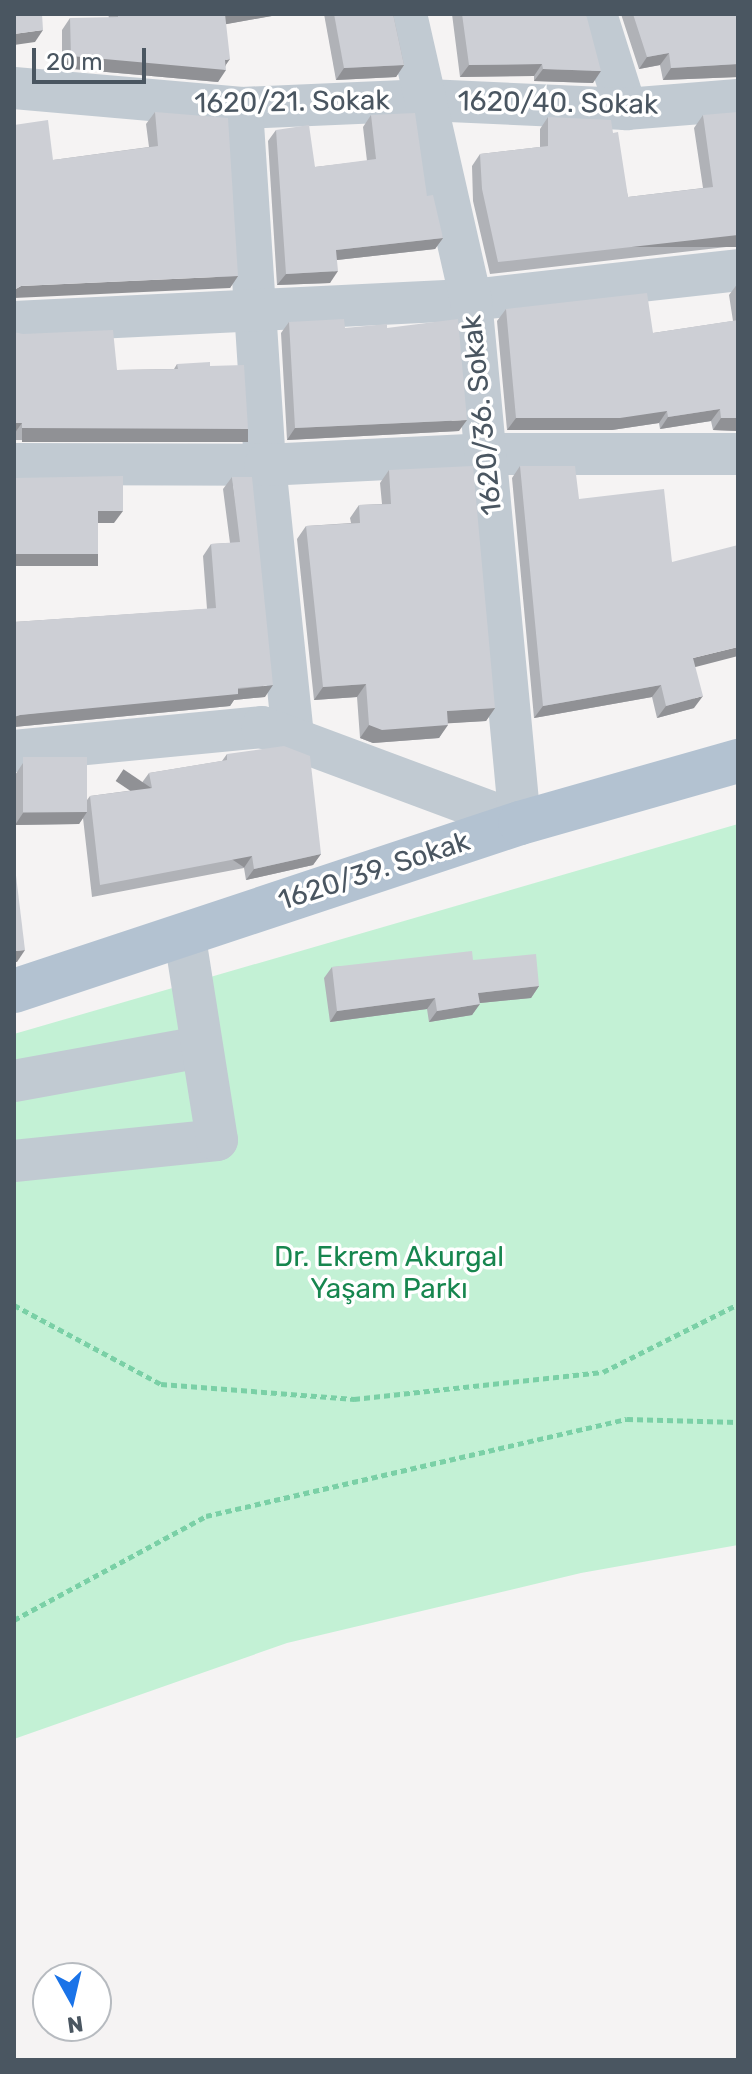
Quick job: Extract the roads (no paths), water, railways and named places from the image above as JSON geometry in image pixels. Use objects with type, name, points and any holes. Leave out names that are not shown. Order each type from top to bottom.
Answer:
[{"type":"main road","name":"1620/39. Sokak","points":[[14,991],[185,937],[310,890],[385,870],[520,823],[738,761]]},
{"type":"street","name":"1620/36. Sokak","points":[[406,14],[471,300],[489,454],[508,734],[520,823]]},
{"type":"street","points":[[596,14],[626,109]]},
{"type":"street","name":"1620/21. Sokak","points":[[14,88],[242,108],[427,100]]},
{"type":"street","name":"1620/40. Sokak","points":[[427,100],[626,109],[738,100]]},
{"type":"street","points":[[242,108],[265,465],[293,735]]},
{"type":"street","points":[[14,322],[254,314],[471,300],[738,270]]},
{"type":"street","points":[[14,464],[265,465],[489,454],[735,466]]},
{"type":"street","points":[[14,751],[262,727],[293,735],[520,823]]},
{"type":"street","points":[[14,1161],[217,1140],[185,937]]},
{"type":"street","points":[[14,1081],[201,1047]]},
{"type":"park label","name":"Dr. Ekrem Akurgal Yaşam Parkı","points":[[389,1273]]}]
